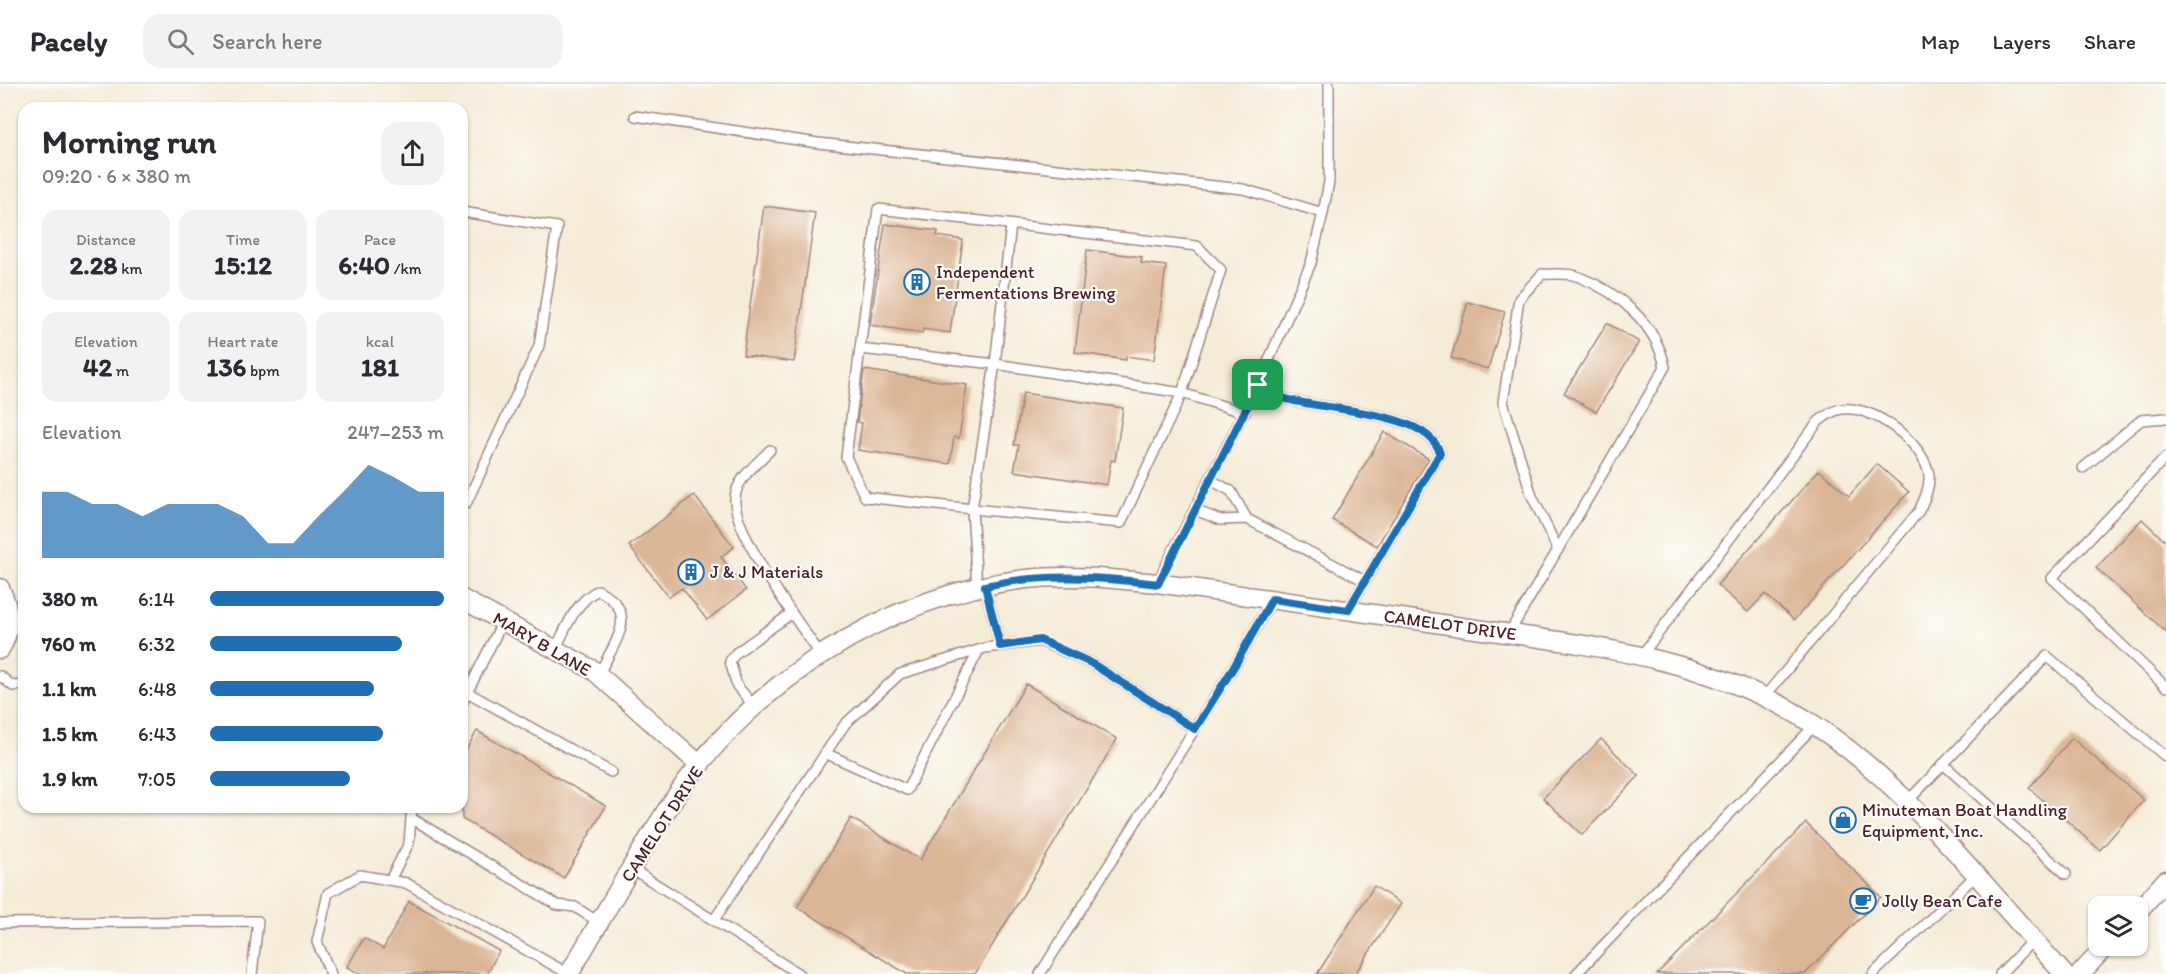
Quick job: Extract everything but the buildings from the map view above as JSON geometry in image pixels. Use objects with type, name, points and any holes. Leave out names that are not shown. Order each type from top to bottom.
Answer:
[{"type":"street","name":"CAMELOT DRIVE","points":[[569,974],[672,801],[700,765],[754,706],[821,655],[909,611],[981,587],[1047,577],[1091,577],[1158,584],[1612,649],[1707,674],[1765,696],[1844,745],[1906,802],[2064,974]]},
{"type":"street","points":[[0,588],[16,623],[0,649]]},
{"type":"street","name":"MARY B LANE","points":[[468,602],[598,676],[700,765]]},
{"type":"street","points":[[2148,900],[2166,880]]},
{"type":"street","points":[[2080,974],[2097,956]]},
{"type":"lane","points":[[1158,584],[1245,413],[1311,263],[1329,182],[1329,84]]},
{"type":"lane","points":[[635,116],[818,143],[1243,189],[1323,213]]},
{"type":"lane","points":[[878,209],[1197,246],[1221,270],[1182,393],[1121,523],[865,496],[846,457],[860,349],[878,209]]},
{"type":"lane","points":[[468,213],[557,227],[539,346],[468,500]]},
{"type":"lane","points":[[1000,646],[981,587],[972,509],[995,364],[1011,225]]},
{"type":"lane","points":[[1509,633],[1558,550],[1665,367],[1661,348],[1643,319],[1617,298],[1577,276],[1542,274],[1519,299],[1503,402],[1532,496],[1558,550]]},
{"type":"lane","points":[[860,349],[995,364],[1182,393],[1245,413]]},
{"type":"lane","points":[[1258,385],[1282,398],[1407,423],[1429,435],[1440,453],[1348,610]]},
{"type":"lane","points":[[1641,656],[1818,422],[1828,414],[1842,409],[1874,414],[1897,429],[1923,461],[1929,475],[1928,489],[1919,511],[1765,696]]},
{"type":"lane","points":[[2083,468],[2141,420],[2166,418]]},
{"type":"lane","points":[[770,450],[739,484],[735,497],[737,517],[792,613],[821,655]]},
{"type":"lane","points":[[2166,457],[2052,578],[2166,687]]},
{"type":"lane","points":[[1211,480],[1231,491],[1247,519]]},
{"type":"lane","points":[[1195,510],[1220,520],[1247,519],[1365,581]]},
{"type":"lane","points":[[555,650],[578,607],[590,595],[598,590],[614,598],[621,608],[623,618],[598,676]]},
{"type":"lane","points":[[1040,974],[1235,665],[1272,599]]},
{"type":"lane","points":[[754,706],[737,686],[730,661],[736,653],[792,613]]},
{"type":"lane","points":[[468,690],[503,621]]},
{"type":"lane","points":[[714,920],[844,724],[900,674],[979,650],[1040,640],[1091,663],[1195,729]]},
{"type":"lane","points":[[825,753],[907,790],[979,650]]},
{"type":"lane","points":[[1906,802],[2047,656],[2166,757]]},
{"type":"lane","points":[[0,676],[14,686],[18,686]]},
{"type":"lane","points":[[468,693],[611,772]]},
{"type":"lane","points":[[1576,974],[1815,725]]},
{"type":"lane","points":[[1943,764],[2066,874]]},
{"type":"lane","points":[[390,880],[409,843],[411,813]]},
{"type":"lane","points":[[411,818],[557,905],[575,907],[600,923]]},
{"type":"lane","points":[[632,869],[799,974]]},
{"type":"lane","points":[[331,974],[317,942],[328,893],[360,875],[406,883],[569,974]]},
{"type":"lane","points":[[1873,974],[1976,876]]},
{"type":"lane","points":[[0,923],[258,921],[252,974]]},
{"type":"lane","points":[[2000,974],[2033,940]]},
{"type":"place","name":"Independent Fermentations Brewing","points":[[917,282]]},
{"type":"place","name":"J & J Materials","points":[[691,572]]},
{"type":"place","name":"Minuteman Boat Handling Equipment, Inc.","points":[[1843,820]]},
{"type":"place","name":"Jolly Bean Cafe","points":[[1863,901]]},
{"type":"route","points":[[1258,385],[1282,398],[1407,423],[1429,435],[1439,450],[1440,453],[1348,610],[1272,599],[1235,665],[1195,729],[1091,663],[1040,640],[1000,646],[985,586],[1047,577],[1091,577],[1158,584],[1258,385]]}]
